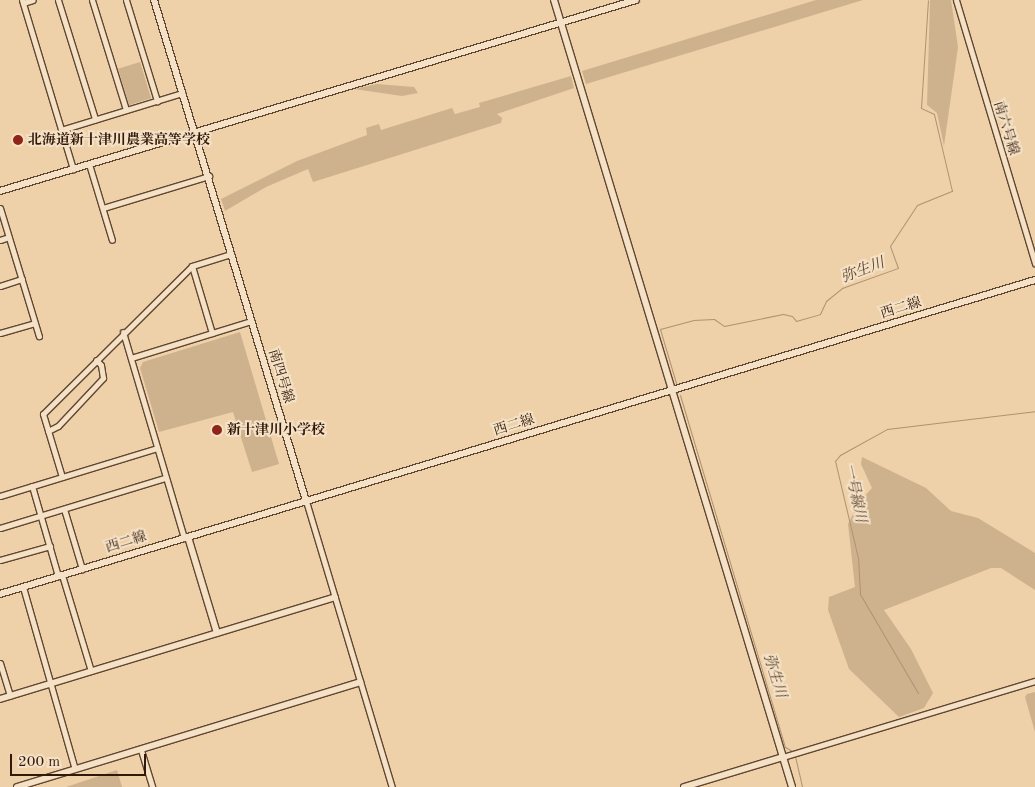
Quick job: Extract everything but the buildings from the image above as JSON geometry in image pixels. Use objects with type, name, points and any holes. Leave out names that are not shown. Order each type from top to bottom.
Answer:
[{"type":"street","points":[[33,0],[23,1],[72,169]]},
{"type":"street","points":[[58,0],[94,120]]},
{"type":"street","points":[[92,0],[126,110]]},
{"type":"street","points":[[126,0],[157,100]]},
{"type":"street","name":"南四号線","points":[[154,0],[392,787]]},
{"type":"street","points":[[554,0],[792,787]]},
{"type":"street","points":[[0,191],[636,0]]},
{"type":"street","name":"南六号線","points":[[956,0],[1035,263]]},
{"type":"street","points":[[61,130],[182,93]]},
{"type":"street","points":[[89,164],[112,240]]},
{"type":"street","points":[[103,208],[208,176]]},
{"type":"street","points":[[0,208],[39,336]]},
{"type":"street","points":[[0,240],[9,238]]},
{"type":"street","points":[[62,477],[43,414],[123,332],[192,266],[231,254]]},
{"type":"street","points":[[192,266],[212,333]]},
{"type":"street","points":[[0,286],[22,279]]},
{"type":"street","name":"西二線","points":[[0,594],[1035,280]]},
{"type":"street","points":[[131,358],[251,321]]},
{"type":"street","points":[[0,334],[35,323]]},
{"type":"street","points":[[123,332],[166,478],[217,633]]},
{"type":"street","points":[[48,431],[58,426],[103,378],[101,365],[96,360]]},
{"type":"street","points":[[0,496],[157,448]]},
{"type":"street","points":[[0,528],[166,478]]},
{"type":"street","points":[[32,486],[91,671]]},
{"type":"street","points":[[64,509],[82,569]]},
{"type":"street","points":[[0,560],[50,546]]},
{"type":"street","points":[[23,587],[75,769]]},
{"type":"street","points":[[0,699],[335,597]]},
{"type":"street","points":[[0,663],[10,696]]},
{"type":"street","points":[[684,787],[1035,681]]},
{"type":"street","points":[[17,787],[360,682]]},
{"type":"street","points":[[141,750],[152,787]]},
{"type":"shaded area","points":[[816,0],[863,0],[586,84],[582,71]]},
{"type":"shaded area","points":[[930,0],[951,0],[958,47],[944,146],[937,113],[927,105]]},
{"type":"shaded area","points":[[140,62],[151,98],[129,105],[118,69]]},
{"type":"shaded area","points":[[571,76],[574,88],[497,114],[502,118],[501,123],[313,182],[308,169],[266,187],[225,211],[221,199],[297,161],[367,135],[366,128],[379,124],[381,130],[452,108],[455,114],[480,107],[479,103]]},
{"type":"shaded area","points":[[377,84],[414,87],[418,93],[402,96],[354,89]]},
{"type":"shaded area","points":[[240,332],[279,464],[252,472],[233,412],[159,432],[140,368],[143,362]]},
{"type":"shaded area","points":[[862,457],[926,488],[951,511],[978,518],[1035,553],[1035,590],[1001,568],[991,568],[884,610],[911,649],[933,693],[924,708],[899,717],[849,669],[828,610],[829,597],[855,587],[848,524],[859,502],[872,488],[861,464]]},
{"type":"shaded area","points":[[1035,692],[1035,732],[1025,697],[1027,694]]},
{"type":"shaded area","points":[[117,770],[122,787],[66,787]]},
{"type":"waterway","name":"弥生川","points":[[676,383],[660,329],[693,320],[714,319],[724,326],[783,314],[792,316],[796,321],[820,314],[826,301],[842,288],[898,268],[890,246],[917,205],[952,191],[934,114],[921,108],[928,0]]},
{"type":"waterway","name":"弥生川","points":[[680,395],[785,747],[794,752]]},
{"type":"waterway","name":"一号線川","points":[[918,693],[860,594],[858,558],[835,461],[840,455],[887,429],[1035,411]]},
{"type":"waterway","name":"弥生川","points":[[795,756],[802,787]]},
{"type":"place","name":"北海道新十津川農業高等学校","points":[[18,140]]},
{"type":"place","name":"新十津川小学校","points":[[217,430]]}]
